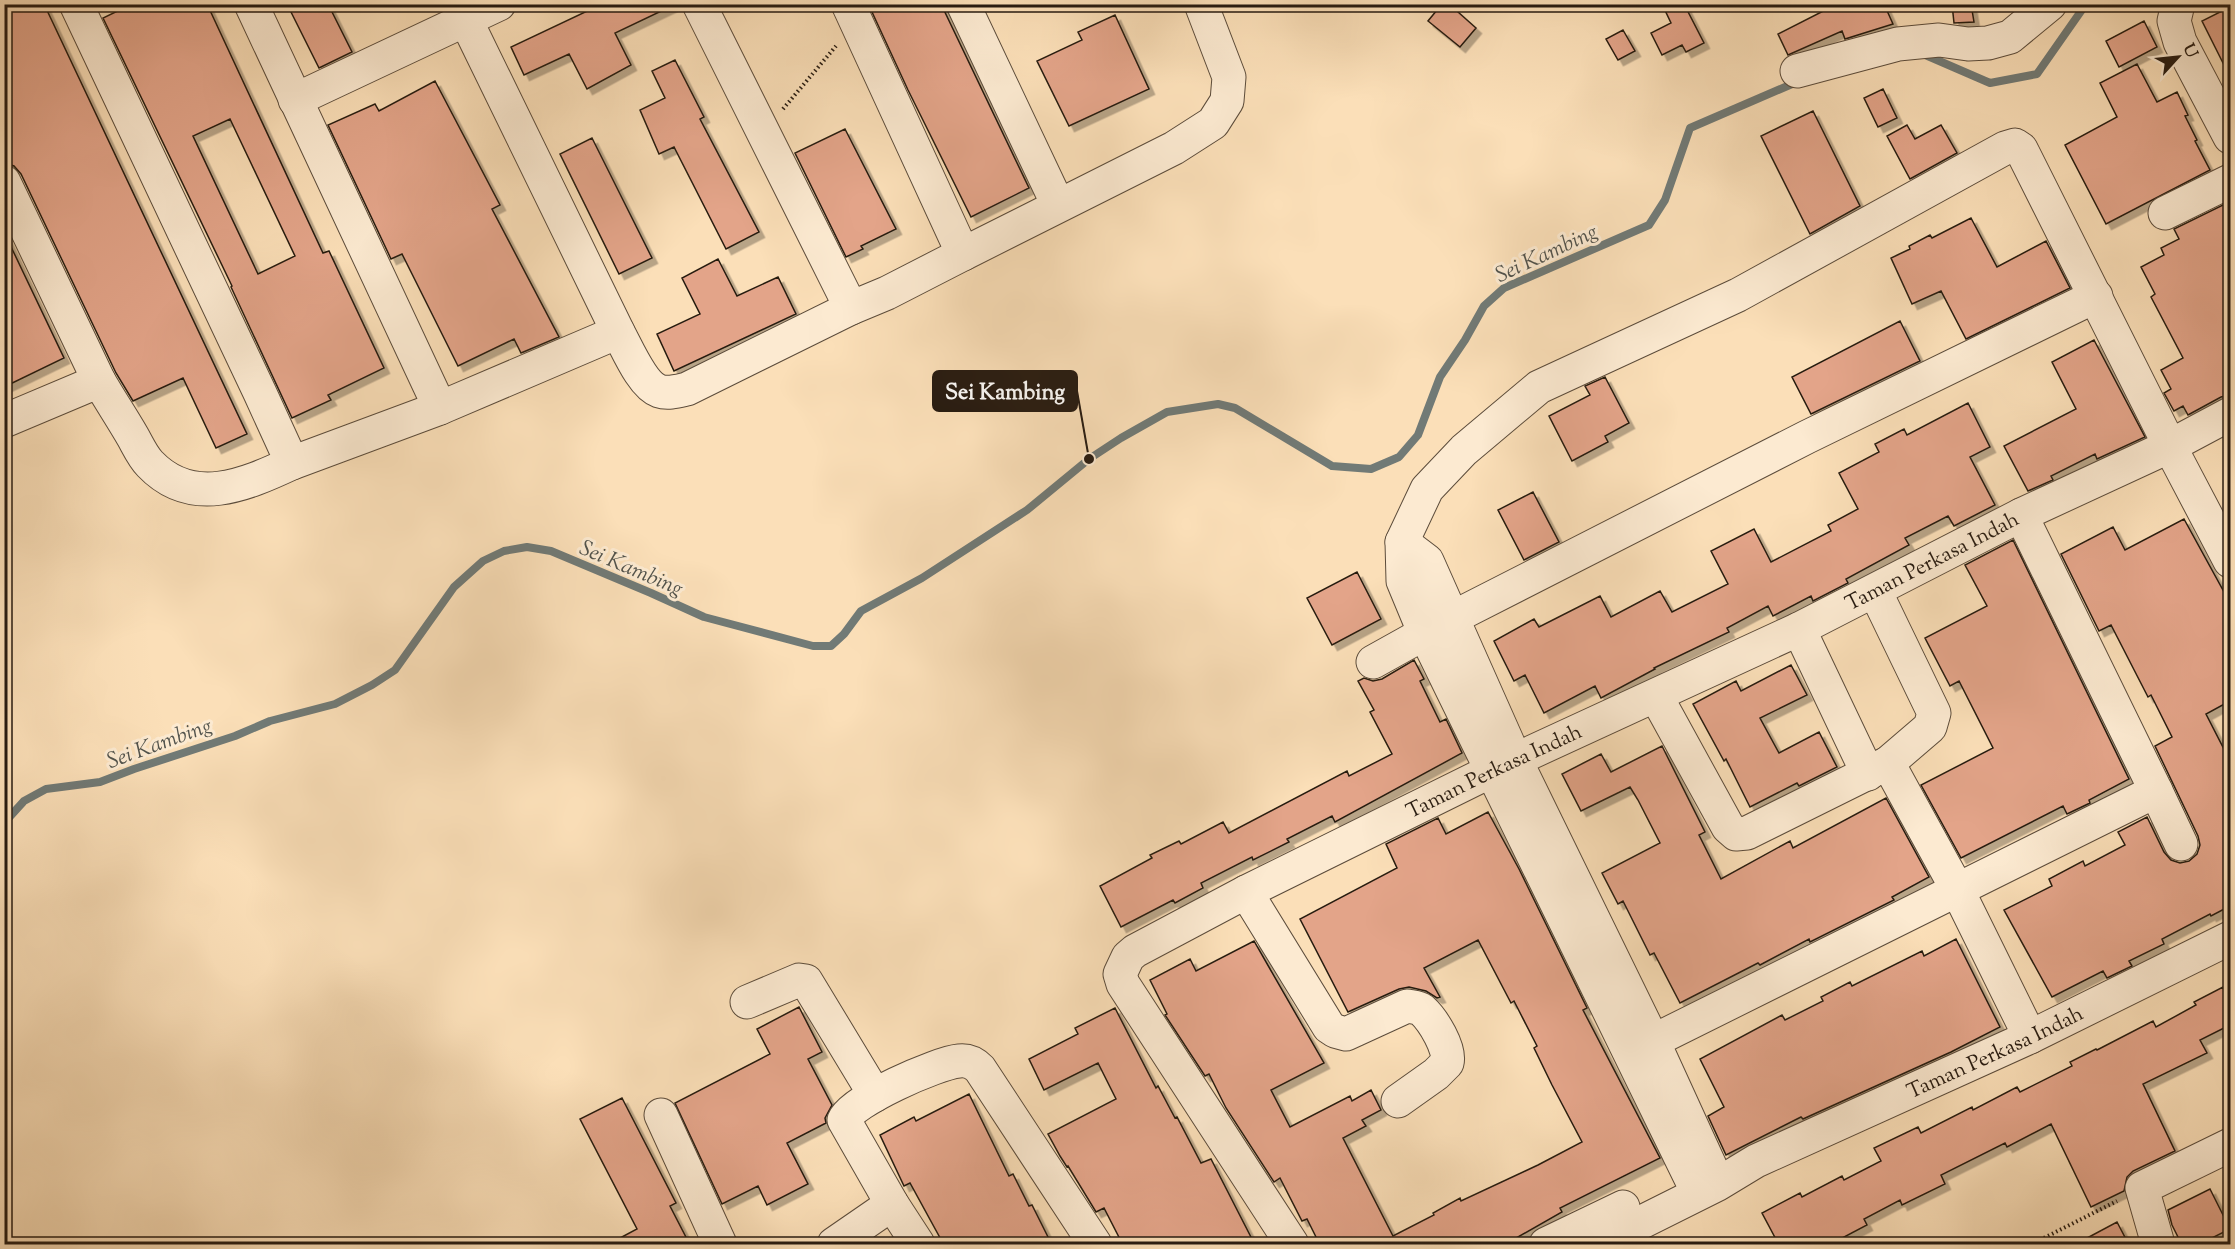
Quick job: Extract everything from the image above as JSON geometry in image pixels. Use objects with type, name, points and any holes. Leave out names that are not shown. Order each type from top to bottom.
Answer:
[{"type":"street","points":[[76,4],[292,463]]},
{"type":"street","points":[[250,4],[440,408]]},
{"type":"street","points":[[296,100],[462,12],[499,4]]},
{"type":"street","points":[[699,4],[851,308]]},
{"type":"street","points":[[963,4],[1058,205]]},
{"type":"street","points":[[462,12],[618,332],[645,381],[661,392],[674,393],[687,389],[851,308],[887,293],[1174,148],[1213,123],[1227,101],[1228,77],[1202,4]]},
{"type":"street","points":[[1797,71],[1898,44],[1939,40],[1968,44],[1988,43],[2010,37],[2050,4]]},
{"type":"street","points":[[2178,4],[2174,21],[2180,42],[2230,137]]},
{"type":"street","points":[[852,13],[963,254]]},
{"type":"street","points":[[1704,1179],[1439,626],[1427,561],[1402,542],[1427,489],[1464,450],[1539,387],[1738,296],[2012,145],[2021,149],[2170,446],[2227,546]]},
{"type":"street","points":[[2165,213],[2230,181]]},
{"type":"street","points":[[4,182],[99,381],[149,463],[166,479],[188,489],[211,490],[257,478],[440,408],[618,332]]},
{"type":"street","points":[[1373,662],[1807,436],[2096,296]]},
{"type":"street","points":[[4,421],[99,381]]},
{"type":"street","name":"Taman Perkasa Indah","points":[[1292,1245],[1123,984],[1120,974],[1128,957],[1135,951],[1245,892],[1504,765],[1799,629],[2021,515],[2170,446],[2230,414]]},
{"type":"street","points":[[2021,515],[2181,844]]},
{"type":"street","points":[[1656,696],[1728,827],[1736,834],[1747,833],[1878,768],[1930,727],[1934,713],[1875,591]]},
{"type":"street","points":[[1799,629],[1878,768],[1957,889],[2030,1037]]},
{"type":"street","points":[[1642,1047],[2157,791]]},
{"type":"street","points":[[1245,892],[1329,1027],[1346,1035],[1407,1006],[1422,1010],[1437,1028],[1448,1055],[1447,1063],[1436,1074],[1398,1101]]},
{"type":"street","name":"Taman Perkasa Indah","points":[[1546,1245],[1704,1179],[1756,1161],[2030,1037],[2230,938]]},
{"type":"street","points":[[747,1002],[799,980],[806,981],[875,1095]]},
{"type":"street","points":[[918,1245],[891,1204],[843,1120],[847,1113],[875,1095],[929,1070],[960,1061],[975,1064],[980,1069],[1095,1245]]},
{"type":"street","points":[[661,1115],[720,1245]]},
{"type":"street","points":[[2158,1245],[2142,1188],[2230,1145]]},
{"type":"street","name":"Taman Perkasa Indah","points":[[1598,1245],[1704,1179]]},
{"type":"street","points":[[834,1245],[891,1204]]},
{"type":"path","points":[[763,134],[852,13]]},
{"type":"path","points":[[2032,1245],[2142,1188]]},
{"type":"building","points":[[4,4],[44,4],[247,434],[216,448],[183,378],[133,401],[116,373],[21,174],[14,166],[4,163]]},
{"type":"building","points":[[132,4],[207,4],[323,253],[329,251],[384,368],[328,395],[331,400],[292,418],[232,286],[103,18]],"holes":[[[230,119],[295,256],[258,274],[193,136]]]},
{"type":"building","points":[[287,4],[328,4],[352,52],[319,68]]},
{"type":"building","points":[[602,4],[676,4],[615,33],[631,65],[587,89],[569,54],[524,75],[511,47]]},
{"type":"building","points":[[887,4],[941,4],[1029,188],[971,217],[872,12]]},
{"type":"building","points":[[1442,4],[1449,4],[1476,28],[1460,47],[1428,21]]},
{"type":"building","points":[[1662,4],[1684,4],[1704,43],[1686,52],[1682,45],[1662,55],[1651,33],[1671,23]]},
{"type":"building","points":[[1837,4],[1884,4],[1893,24],[1845,39],[1842,31],[1788,55],[1778,34]]},
{"type":"building","points":[[1952,4],[1971,4],[1974,22],[1954,23]]},
{"type":"building","points":[[2230,7],[2230,77],[2202,21]]},
{"type":"building","points":[[1115,15],[1149,89],[1069,126],[1037,61],[1082,40],[1078,32]]},
{"type":"building","points":[[2144,21],[2157,47],[2119,67],[2106,41]]},
{"type":"building","points":[[1623,30],[1635,51],[1618,60],[1606,39]]},
{"type":"building","points":[[675,60],[704,117],[700,119],[759,232],[726,249],[674,147],[659,154],[640,110],[665,98],[652,71]]},
{"type":"building","points":[[2137,64],[2157,102],[2177,92],[2188,115],[2185,116],[2197,140],[2195,141],[2210,170],[2106,224],[2065,145],[2117,117],[2100,83]]},
{"type":"building","points":[[435,81],[500,205],[492,209],[559,337],[521,353],[514,339],[458,366],[402,254],[391,259],[328,125],[375,104],[379,111]]},
{"type":"building","points":[[1883,89],[1897,118],[1878,127],[1864,98]]},
{"type":"building","points":[[1813,111],[1860,206],[1810,234],[1761,136]]},
{"type":"building","points":[[1907,125],[1915,139],[1941,125],[1957,153],[1910,179],[1887,136]]},
{"type":"building","points":[[845,129],[896,229],[861,246],[863,249],[846,257],[795,153]]},
{"type":"building","points":[[592,138],[652,258],[619,274],[560,154]]},
{"type":"building","points":[[2227,203],[2230,210],[2230,395],[2221,397],[2188,415],[2183,406],[2174,411],[2164,393],[2171,389],[2161,370],[2183,358],[2151,297],[2155,294],[2141,267],[2164,255],[2161,248],[2179,239],[2174,229]]},
{"type":"building","points":[[1971,218],[1997,267],[2046,241],[2070,288],[1966,339],[1941,291],[1912,304],[1891,258],[1910,249],[1909,246],[1930,235],[1932,238]]},
{"type":"building","points":[[4,232],[64,358],[4,387]]},
{"type":"building","points":[[718,259],[737,296],[778,277],[796,314],[674,371],[657,334],[700,314],[682,278]]},
{"type":"building","points":[[1900,321],[1920,361],[1811,414],[1792,377]]},
{"type":"building","points":[[2094,340],[2145,437],[2097,459],[2095,454],[2051,476],[2053,480],[2028,491],[2004,446],[2076,409],[2052,362]]},
{"type":"building","points":[[1605,377],[1629,423],[1605,436],[1608,442],[1572,461],[1549,416],[1590,395],[1585,386]]},
{"type":"building","points":[[1968,403],[1990,447],[1970,457],[1995,505],[1954,526],[1948,516],[1905,538],[1909,545],[1846,579],[1848,583],[1813,601],[1811,596],[1773,616],[1768,606],[1727,628],[1729,632],[1654,668],[1601,698],[1595,686],[1544,713],[1525,675],[1514,681],[1494,641],[1534,619],[1539,627],[1600,596],[1611,617],[1660,591],[1672,612],[1728,584],[1711,551],[1754,529],[1771,562],[1831,531],[1828,525],[1858,509],[1839,473],[1879,452],[1875,444],[1904,429],[1907,435]]},
{"type":"building","points":[[1533,492],[1559,542],[1524,560],[1498,510]]},
{"type":"building","points":[[2184,519],[2230,603],[2230,701],[2206,714],[2230,761],[2230,906],[2162,939],[2164,944],[2129,961],[2132,966],[2107,978],[2103,971],[2052,997],[2004,910],[2052,886],[2049,879],[2083,861],[2085,866],[2125,845],[2118,832],[2147,817],[2164,852],[2171,860],[2180,863],[2189,861],[2197,854],[2200,845],[2198,836],[2155,746],[2172,737],[2151,695],[2148,697],[2111,625],[2099,631],[2061,554],[2113,527],[2125,550]]},
{"type":"building","points":[[2013,540],[2129,779],[2067,814],[2063,806],[1961,858],[1921,785],[1993,748],[1959,681],[1950,686],[1925,638],[1987,606],[1965,565]]},
{"type":"building","points":[[1357,572],[1381,619],[1332,645],[1307,598]]},
{"type":"building","points":[[1414,660],[1424,679],[1420,681],[1440,722],[1446,719],[1462,753],[1335,822],[1332,816],[1287,839],[1289,842],[1253,860],[1252,857],[1201,883],[1203,888],[1175,903],[1173,900],[1121,927],[1100,886],[1152,858],[1150,855],[1179,841],[1181,844],[1223,822],[1229,833],[1347,771],[1349,776],[1392,754],[1370,712],[1374,710],[1358,681],[1364,678],[1373,681],[1382,679]]},
{"type":"building","points":[[1791,665],[1807,695],[1760,718],[1779,753],[1819,732],[1837,767],[1799,786],[1797,783],[1750,807],[1726,759],[1724,761],[1693,704],[1736,681],[1741,691]]},
{"type":"building","points":[[1662,746],[1705,832],[1699,835],[1721,879],[1790,841],[1793,848],[1886,798],[1929,877],[1892,897],[1894,900],[1810,942],[1809,939],[1760,965],[1758,963],[1680,1003],[1654,953],[1650,955],[1623,901],[1618,904],[1602,873],[1660,843],[1638,800],[1630,787],[1581,811],[1562,774],[1601,754],[1611,772]]},
{"type":"building","points":[[1488,812],[1519,869],[1587,1008],[1583,1010],[1660,1158],[1560,1208],[1562,1212],[1504,1245],[1320,1245],[1307,1219],[1302,1221],[1280,1178],[1274,1182],[1226,1108],[1209,1074],[1205,1076],[1165,1015],[1167,1014],[1150,980],[1190,959],[1196,971],[1254,941],[1324,1063],[1271,1090],[1290,1127],[1350,1096],[1352,1101],[1371,1090],[1381,1110],[1362,1120],[1366,1126],[1343,1138],[1393,1236],[1434,1215],[1433,1213],[1460,1198],[1461,1201],[1538,1165],[1582,1142],[1534,1048],[1537,1046],[1514,1001],[1511,1003],[1478,940],[1424,968],[1440,997],[1437,998],[1426,991],[1409,987],[1399,989],[1348,1012],[1300,919],[1397,868],[1386,844],[1438,818],[1446,834]]},
{"type":"building","points":[[1956,939],[2000,1027],[1951,1052],[1803,1119],[1801,1117],[1726,1155],[1708,1116],[1724,1107],[1700,1059],[1782,1015],[1785,1020],[1823,1001],[1821,997],[1850,982],[1852,986],[1922,951],[1924,956]]},
{"type":"building","points":[[2223,987],[2230,1001],[2230,1025],[2200,1040],[2207,1053],[2143,1084],[2175,1151],[2133,1171],[2127,1177],[2124,1191],[2091,1207],[2051,1124],[2007,1147],[2005,1143],[1941,1175],[1945,1184],[1902,1205],[1900,1200],[1864,1219],[1867,1225],[1829,1245],[1779,1245],[1762,1213],[1800,1193],[1802,1197],[1842,1176],[1844,1180],[1881,1161],[1874,1148],[1918,1127],[1921,1133],[2017,1087],[2020,1092],[2072,1066],[2070,1062],[2153,1021],[2156,1027],[2196,1005],[2194,1002]]},
{"type":"building","points":[[799,1007],[822,1052],[808,1059],[832,1105],[825,1118],[826,1123],[787,1143],[808,1184],[767,1205],[758,1186],[722,1204],[675,1103],[770,1054],[757,1029]]},
{"type":"building","points":[[1115,1008],[1156,1088],[1158,1086],[1175,1118],[1177,1117],[1201,1163],[1211,1159],[1255,1245],[1123,1245],[1104,1208],[1096,1212],[1060,1156],[1048,1134],[1116,1099],[1098,1063],[1044,1090],[1029,1059],[1078,1034],[1075,1028]]},
{"type":"building","points":[[969,1094],[1009,1176],[1013,1174],[1052,1245],[944,1245],[910,1183],[904,1186],[880,1135],[914,1117],[916,1121]]},
{"type":"building","points":[[622,1098],[676,1203],[670,1206],[690,1245],[607,1245],[637,1229],[580,1119]]},
{"type":"building","points":[[2210,1189],[2230,1229],[2198,1245],[2182,1245],[2172,1225],[2168,1210]]},
{"type":"building","points":[[2117,1222],[2129,1245],[2074,1245]]},
{"type":"waterway","name":"Sei Kambing","points":[[1923,54],[1990,83],[2037,74],[2086,4]]},
{"type":"waterway","name":"Sei Kambing","points":[[4,823],[24,801],[46,789],[100,782],[235,736],[270,721],[335,704],[372,685],[395,670],[454,587],[483,561],[504,551],[527,547],[551,551],[704,617],[813,646],[831,646],[844,634],[861,611],[922,578],[1027,510],[1089,459],[1167,412],[1218,404],[1235,408],[1332,466],[1371,469],[1399,457],[1418,435],[1440,377],[1484,306],[1504,288],[1649,225],[1665,200],[1690,128],[1799,81]]},
{"type":"place","name":"Sei Kambing","points":[[1089,459]]}]
